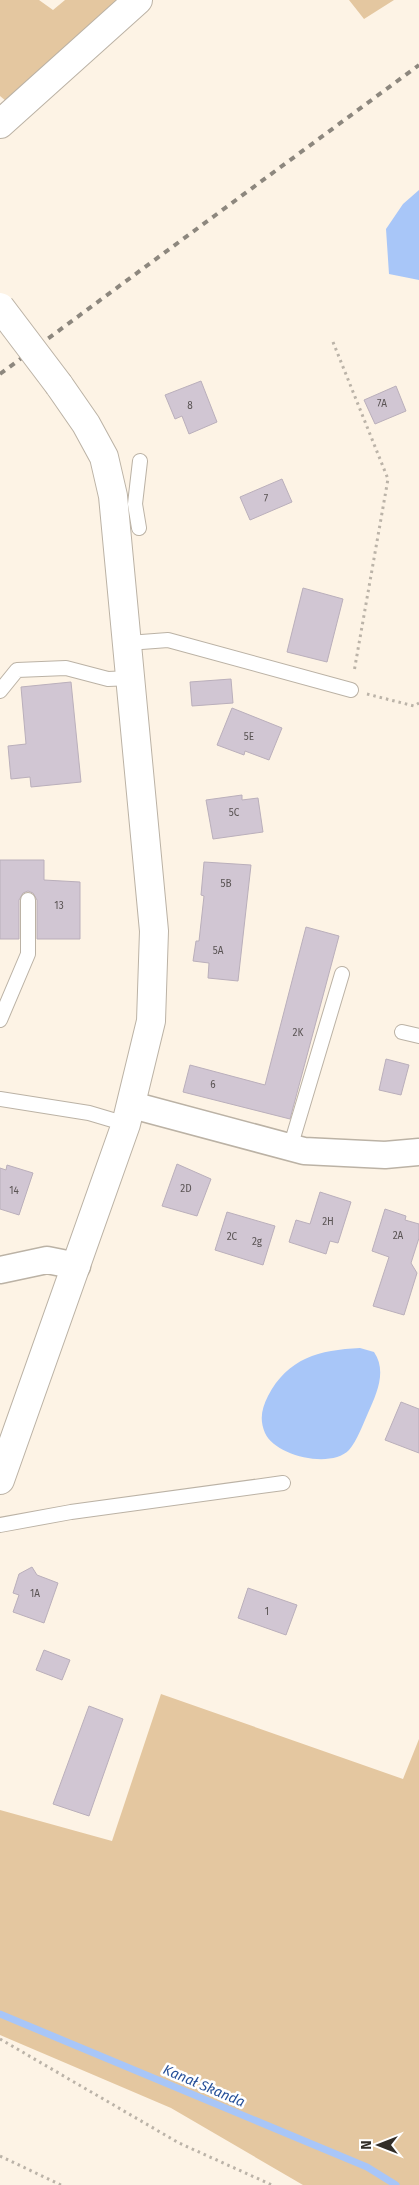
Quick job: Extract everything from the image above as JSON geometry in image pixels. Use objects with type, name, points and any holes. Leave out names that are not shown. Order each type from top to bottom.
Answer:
[{"type":"street","points":[[0,124],[138,0]]},
{"type":"street","points":[[0,307],[86,424],[104,457],[113,496],[125,510],[128,643],[152,895],[155,964],[152,1021],[129,1115],[0,1480]]},
{"type":"street","points":[[129,1115],[304,1151],[385,1155],[419,1152]]},
{"type":"street","points":[[0,1270],[47,1260],[77,1266]]},
{"type":"lane","points":[[140,461],[125,510],[140,528]]},
{"type":"lane","points":[[128,643],[168,640],[351,690]]},
{"type":"lane","points":[[0,691],[17,670],[66,668],[108,679],[131,678]]},
{"type":"lane","points":[[0,1020],[28,954],[28,900]]},
{"type":"lane","points":[[290,1148],[342,974]]},
{"type":"lane","points":[[402,1032],[419,1036]]},
{"type":"lane","points":[[0,1099],[89,1113],[129,1115]]},
{"type":"lane","points":[[0,1525],[71,1512],[283,1484]]},
{"type":"path","points":[[333,342],[388,479],[351,690],[414,706],[419,703]]},
{"type":"path","points":[[0,2039],[179,2143],[272,2185]]},
{"type":"path","points":[[0,2156],[61,2185]]},
{"type":"shaded area","points":[[0,0],[39,0],[53,10],[65,0],[119,0],[6,101],[0,96]]},
{"type":"shaded area","points":[[349,0],[394,0],[364,19]]},
{"type":"shaded area","points":[[161,1694],[403,1779],[419,1739],[419,2185],[303,2185],[171,2108],[0,2035],[0,1810],[112,1841]]},
{"type":"water","points":[[419,190],[419,280],[389,274],[386,229],[403,204]]},
{"type":"water","points":[[360,1348],[374,1352],[378,1359],[380,1374],[375,1398],[349,1450],[341,1456],[330,1459],[317,1459],[291,1453],[271,1441],[263,1428],[263,1409],[268,1396],[285,1373],[306,1358],[318,1354]]},
{"type":"building","points":[[201,381],[217,422],[189,434],[182,416],[175,419],[165,395]]},
{"type":"building","points":[[396,386],[406,411],[375,424],[364,400]]},
{"type":"building","points":[[282,479],[292,502],[250,520],[240,497]]},
{"type":"building","points":[[303,588],[343,599],[327,662],[287,652]]},
{"type":"building","points":[[231,679],[233,703],[192,706],[190,682]]},
{"type":"building","points":[[71,682],[81,782],[31,787],[30,777],[11,779],[8,746],[26,744],[21,687]]},
{"type":"building","points":[[232,708],[282,728],[269,760],[245,751],[244,755],[217,745]]},
{"type":"building","points":[[242,795],[242,800],[258,798],[263,832],[213,839],[206,800]]},
{"type":"building","points":[[0,860],[44,860],[44,880],[80,882],[80,939],[37,939],[37,900],[33,893],[28,891],[23,893],[19,900],[19,939],[0,939]]},
{"type":"building","points":[[204,862],[251,865],[238,981],[208,978],[209,963],[193,961],[196,941],[199,941],[204,896],[201,895]]},
{"type":"building","points":[[306,927],[339,936],[290,1119],[183,1092],[190,1065],[265,1085]]},
{"type":"building","points":[[386,1059],[409,1065],[401,1095],[379,1090]]},
{"type":"building","points":[[177,1164],[211,1179],[197,1216],[162,1206]]},
{"type":"building","points":[[7,1165],[33,1173],[19,1215],[0,1209],[0,1168],[6,1170]]},
{"type":"building","points":[[320,1192],[351,1202],[338,1243],[330,1241],[326,1254],[289,1242],[296,1220],[310,1224]]},
{"type":"building","points":[[385,1209],[406,1216],[405,1220],[419,1224],[419,1238],[411,1263],[417,1273],[404,1315],[373,1306],[389,1257],[372,1251]]},
{"type":"building","points":[[227,1212],[275,1226],[263,1265],[215,1250]]},
{"type":"building","points":[[401,1402],[419,1409],[419,1453],[385,1440]]},
{"type":"building","points":[[32,1567],[37,1575],[58,1583],[44,1623],[13,1612],[19,1595],[13,1593],[19,1574]]},
{"type":"building","points":[[248,1588],[297,1605],[286,1635],[238,1618]]},
{"type":"building","points":[[44,1650],[70,1660],[62,1680],[36,1670]]},
{"type":"building","points":[[89,1706],[123,1719],[89,1816],[53,1804]]},
{"type":"waterway","name":"Kanał Skanda","points":[[0,2014],[367,2167],[396,2185]]},
{"type":"railway","points":[[0,374],[419,65]]}]
